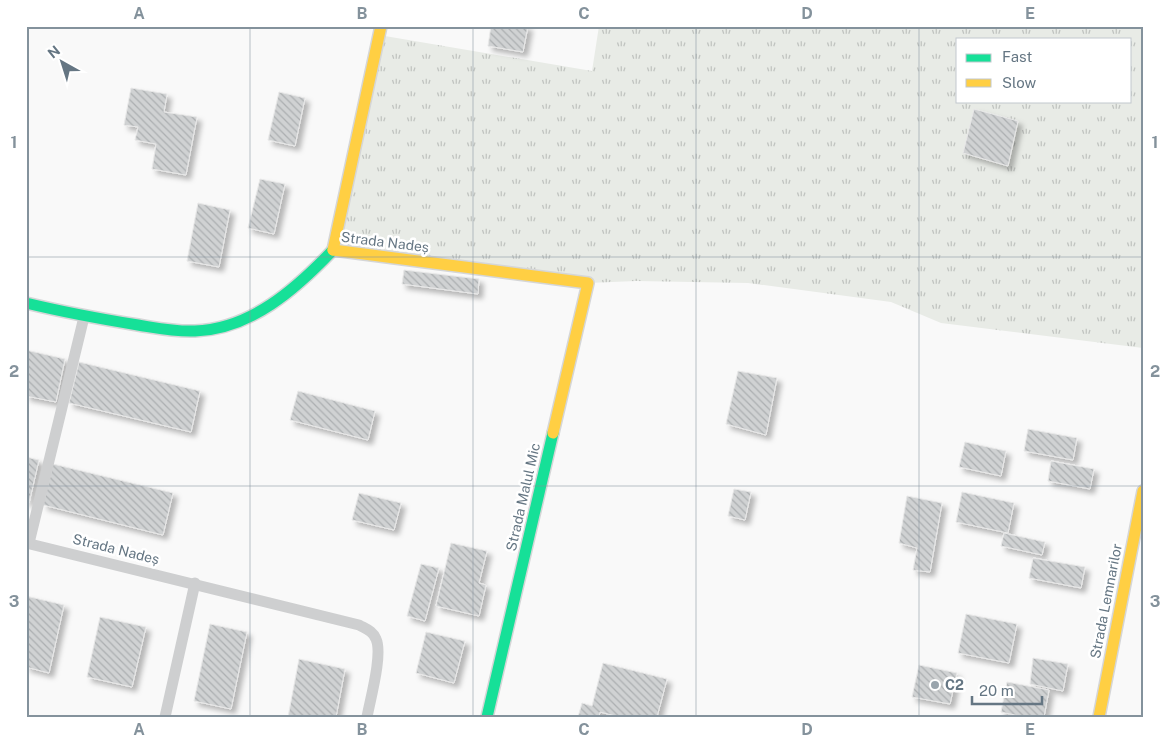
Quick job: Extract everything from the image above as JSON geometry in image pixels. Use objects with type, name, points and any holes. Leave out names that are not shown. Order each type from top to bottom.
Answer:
[{"type":"street","points":[[333,250],[381,26]]},
{"type":"street","name":"Strada Nadeș","points":[[26,303],[84,317],[187,333],[215,329],[244,318],[288,292],[312,273],[333,250],[588,283]]},
{"type":"street","name":"Strada Malul Mic","points":[[487,717],[588,283]]},
{"type":"street","name":"Strada Lemnarilor","points":[[1099,717],[1143,491]]},
{"type":"lane","name":"Strada Nadeș","points":[[84,317],[28,543],[196,583],[359,625],[371,631],[378,641],[378,656],[367,717]]},
{"type":"lane","points":[[166,717],[196,583]]},
{"type":"green space","points":[[599,26],[1143,26],[1143,348],[941,323],[891,302],[748,283],[636,281],[588,283],[333,250],[379,35],[592,71]]},
{"type":"building","points":[[491,26],[528,26],[523,52],[488,46]]},
{"type":"building","points":[[131,88],[167,94],[164,112],[197,117],[186,175],[152,169],[156,144],[135,140],[138,127],[124,125]]},
{"type":"building","points":[[279,92],[305,98],[295,146],[268,140]]},
{"type":"building","points":[[974,109],[1018,121],[1008,166],[963,153]]},
{"type":"building","points":[[260,179],[285,184],[274,234],[248,228]]},
{"type":"building","points":[[198,203],[230,210],[219,267],[187,261]]},
{"type":"building","points":[[404,270],[479,279],[478,294],[402,284]]},
{"type":"building","points":[[26,350],[65,359],[56,402],[26,396]]},
{"type":"building","points":[[79,362],[200,391],[191,432],[69,403]]},
{"type":"building","points":[[738,371],[777,378],[766,435],[726,424]]},
{"type":"building","points":[[298,391],[375,411],[368,440],[290,420]]},
{"type":"building","points":[[1028,429],[1077,438],[1073,460],[1024,451]]},
{"type":"building","points":[[965,442],[1006,451],[1001,476],[959,467]]},
{"type":"building","points":[[26,457],[39,460],[29,503],[26,502]]},
{"type":"building","points":[[1051,461],[1094,469],[1090,489],[1048,481]]},
{"type":"building","points":[[53,464],[173,493],[163,535],[43,505]]},
{"type":"building","points":[[734,489],[751,492],[745,520],[728,516]]},
{"type":"building","points":[[962,492],[1014,503],[1008,533],[956,522]]},
{"type":"building","points":[[359,493],[401,503],[394,530],[352,520]]},
{"type":"building","points":[[907,496],[942,503],[930,572],[913,570],[917,548],[899,543]]},
{"type":"building","points":[[1004,533],[1045,542],[1042,555],[1001,546]]},
{"type":"building","points":[[451,543],[487,551],[479,583],[486,585],[479,616],[436,606]]},
{"type":"building","points":[[1033,558],[1085,567],[1081,588],[1029,578]]},
{"type":"building","points":[[421,564],[439,568],[425,621],[407,616]]},
{"type":"building","points":[[26,596],[64,605],[49,673],[26,667]]},
{"type":"building","points":[[966,614],[1017,624],[1009,663],[958,653]]},
{"type":"building","points":[[100,617],[146,627],[132,687],[87,677]]},
{"type":"building","points":[[210,624],[247,632],[231,709],[194,701]]},
{"type":"building","points":[[426,632],[465,641],[454,683],[416,673]]},
{"type":"building","points":[[1033,658],[1068,664],[1063,691],[1030,684]]},
{"type":"building","points":[[299,659],[345,669],[336,717],[288,717]]},
{"type":"building","points":[[603,663],[667,679],[657,717],[620,717],[600,712],[599,717],[578,717],[582,703],[592,706]]},
{"type":"building","name":"C2","points":[[919,665],[957,673],[950,704],[912,697]]},
{"type":"building","points":[[1007,682],[1049,690],[1044,717],[1024,717],[1001,712]]},
{"type":"traffic: fast","points":[[26,303],[166,330],[195,331],[215,329],[254,315],[271,304],[304,279],[333,250]]},
{"type":"traffic: fast","points":[[487,717],[553,433]]},
{"type":"traffic: slow","points":[[333,250],[381,26]]},
{"type":"traffic: slow","points":[[333,250],[588,283],[553,433]]},
{"type":"traffic: slow","points":[[1099,717],[1143,491]]},
{"type":"place","name":"C2","points":[[935,685]]}]
